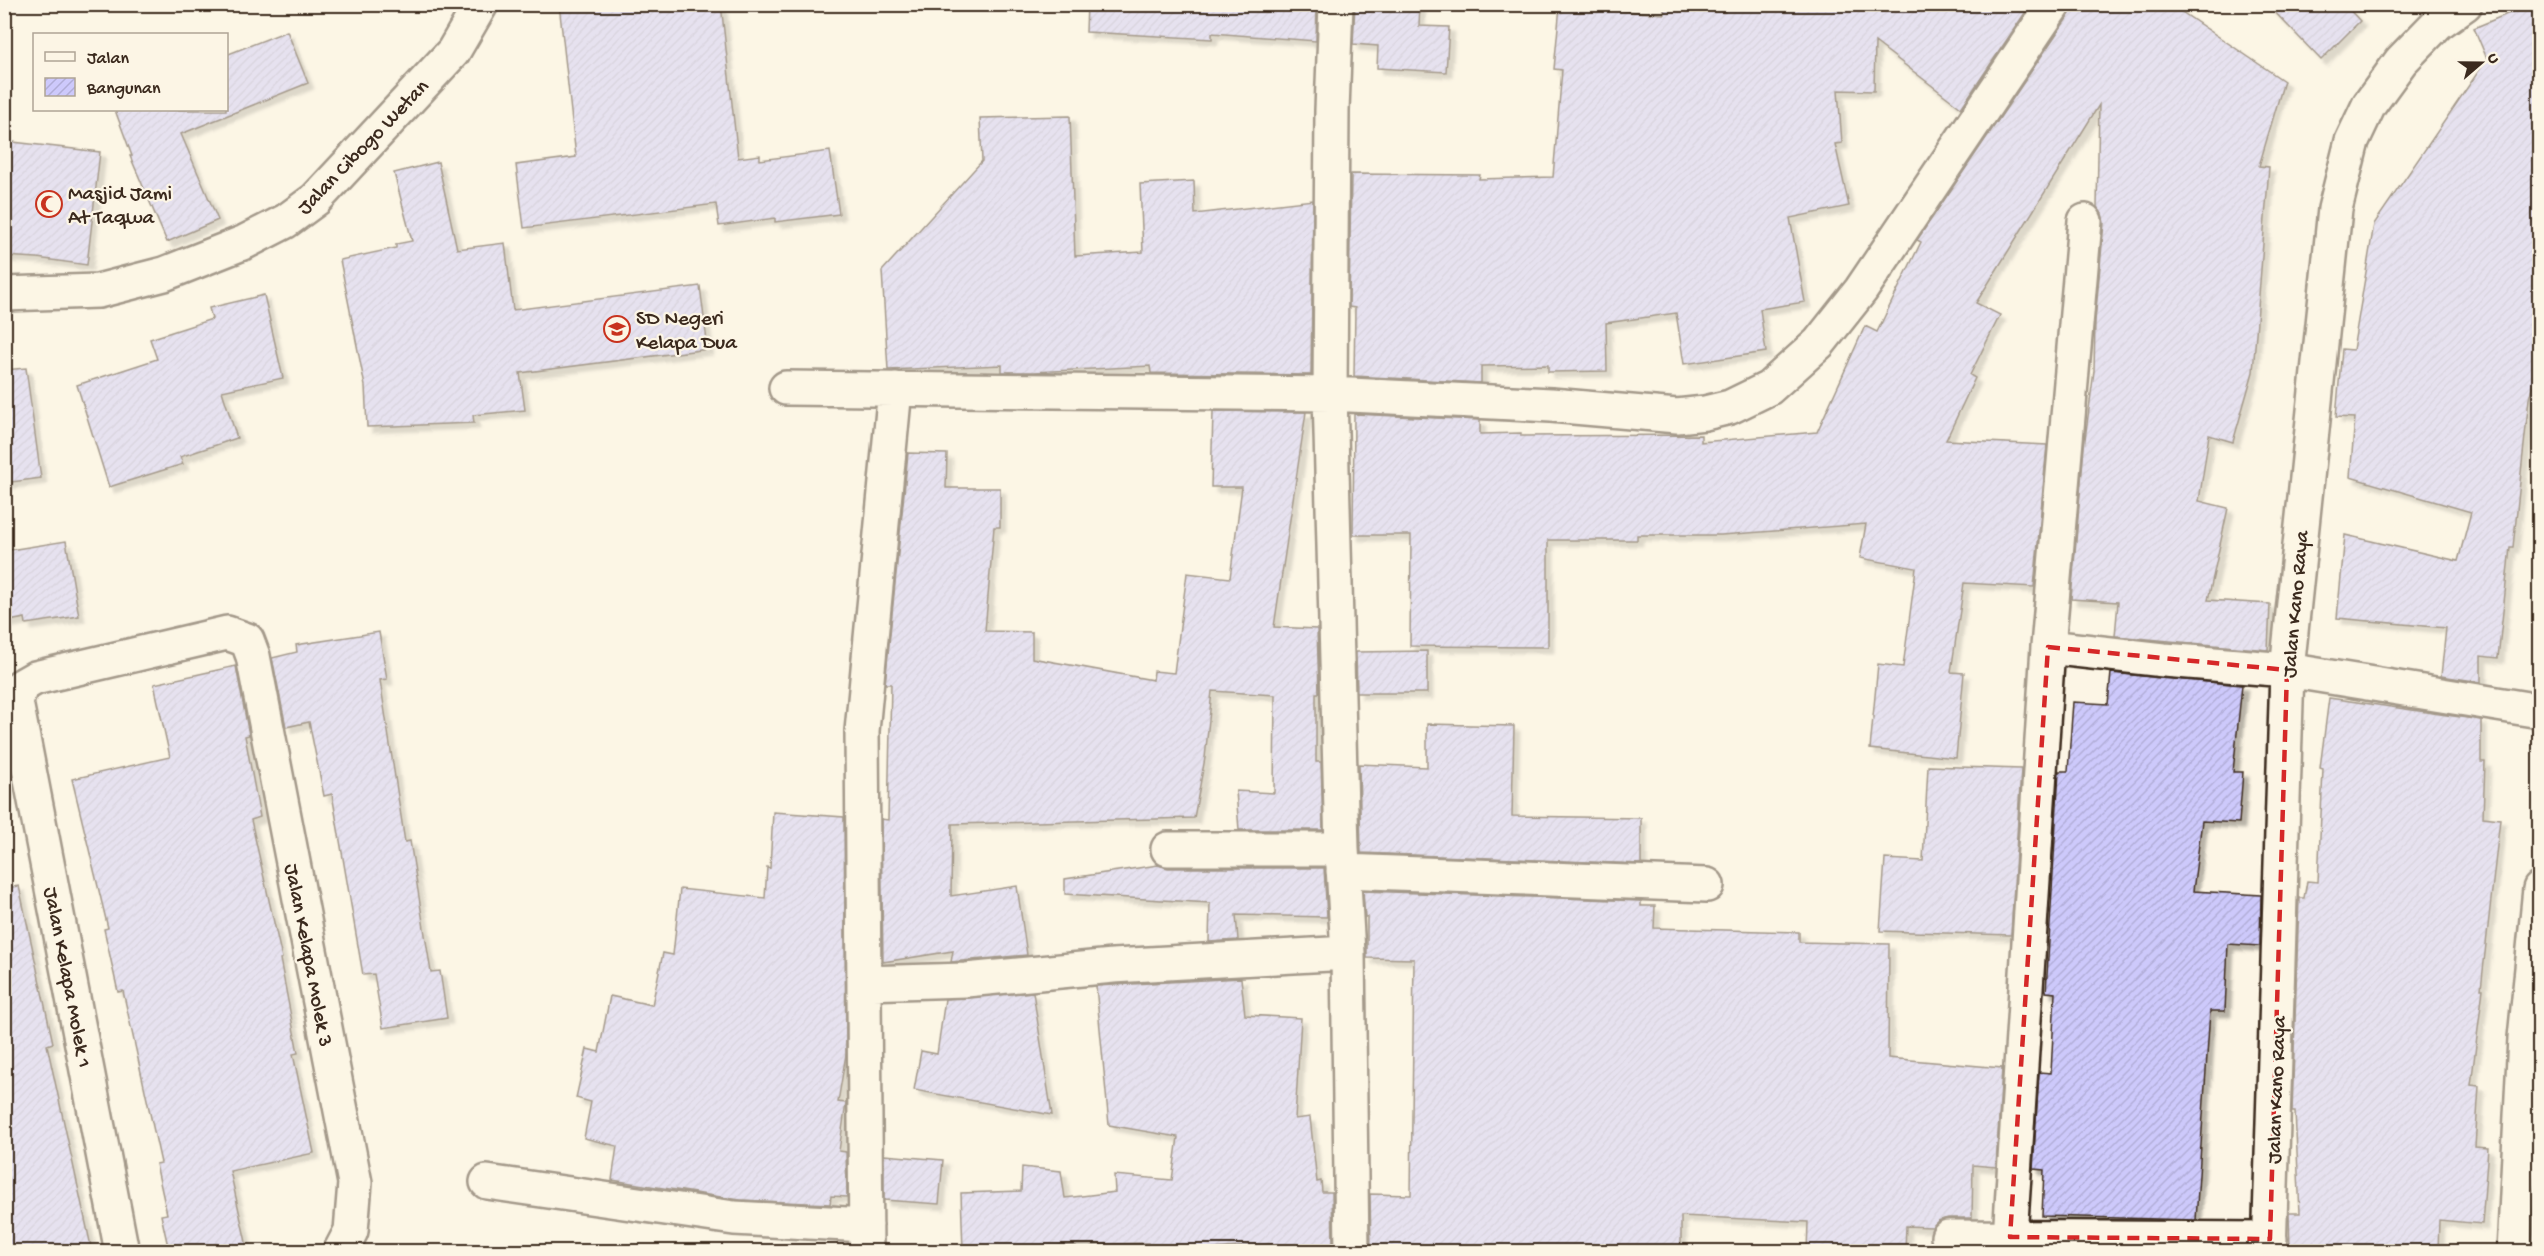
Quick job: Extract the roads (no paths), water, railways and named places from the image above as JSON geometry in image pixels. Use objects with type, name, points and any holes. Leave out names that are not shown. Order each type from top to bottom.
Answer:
[{"type":"street","name":"Jalan Cibogo Wetan","points":[[4,294],[98,291],[164,274],[245,242],[286,221],[324,190],[453,52],[481,4]]},
{"type":"street","points":[[1336,4],[1332,110],[1329,394],[1343,860],[1348,953],[1352,1251]]},
{"type":"street","points":[[786,388],[1329,394],[1551,405],[1677,416],[1705,413],[1753,398],[1769,388],[1819,343],[1861,290],[2055,4]]},
{"type":"street","name":"Jalan Kano Raya","points":[[2270,1245],[2287,670],[2334,209],[2352,141],[2369,105],[2401,61],[2438,23],[2465,4]]},
{"type":"street","points":[[2010,1237],[2048,647],[2085,221]]},
{"type":"street","points":[[487,1182],[866,1238],[862,731],[896,389]]},
{"type":"street","name":"Jalan Kelapa Molek 1","points":[[122,1251],[16,702],[21,686],[35,678],[227,633],[247,640],[253,656]]},
{"type":"street","points":[[2048,647],[2164,660],[2287,670],[2540,711]]},
{"type":"street","name":"Jalan Kelapa Molek 3","points":[[253,656],[355,1183],[351,1231],[340,1251]]},
{"type":"street","points":[[1168,849],[1707,885]]},
{"type":"street","points":[[2522,1233],[2540,889]]},
{"type":"street","points":[[864,983],[966,980],[1113,966],[1348,953]]},
{"type":"street","points":[[1948,1237],[2270,1245]]},
{"type":"place","name":"Masjid Jami At Taqwa","points":[[49,204]]},
{"type":"place","name":"SD Negeri Kelapa Dua","points":[[617,329]]}]
